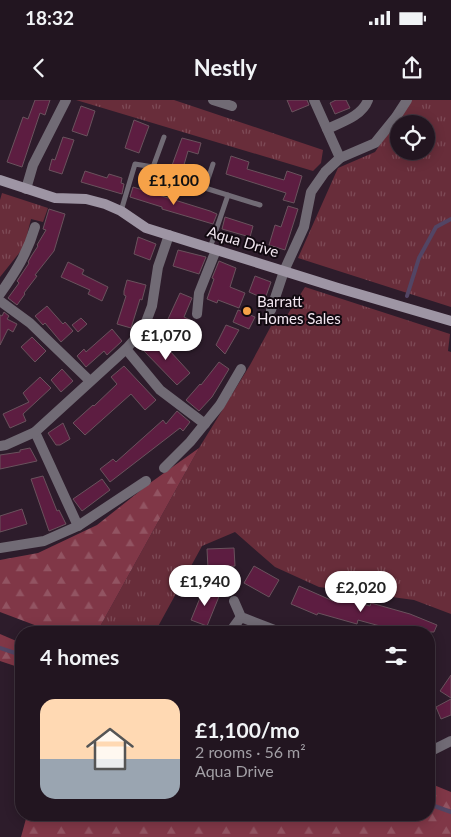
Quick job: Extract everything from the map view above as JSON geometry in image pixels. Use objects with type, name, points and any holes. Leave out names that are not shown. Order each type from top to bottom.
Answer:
[{"type":"street","points":[[26,189],[33,165],[66,100]]},
{"type":"street","points":[[213,100],[232,106]]},
{"type":"street","points":[[314,100],[340,158]]},
{"type":"street","points":[[327,129],[359,113],[366,106],[368,100]]},
{"type":"street","points":[[270,310],[284,271],[304,227],[311,192],[325,172],[340,158],[376,143],[407,100]]},
{"type":"street","name":"Aqua Drive","points":[[0,180],[55,198],[95,201],[121,211],[146,228],[451,321]]},
{"type":"street","points":[[0,294],[28,249],[35,227]]},
{"type":"street","points":[[0,446],[35,432],[126,349],[143,330],[152,306],[158,267],[168,235]]},
{"type":"street","points":[[197,314],[199,293],[213,249]]},
{"type":"street","points":[[0,301],[30,323],[90,382]]},
{"type":"street","points":[[126,349],[160,390],[205,424]]},
{"type":"street","points":[[164,468],[205,424],[220,404],[241,369]]},
{"type":"street","points":[[35,432],[78,526]]},
{"type":"street","points":[[0,548],[44,541],[78,526],[146,481]]},
{"type":"street","points":[[234,601],[241,617],[264,626]]},
{"type":"street","points":[[234,626],[241,617]]},
{"type":"street","points":[[435,749],[451,741]]},
{"type":"lane","points":[[121,211],[135,164],[153,167],[164,137]]},
{"type":"lane","points":[[213,164],[205,188],[260,205]]},
{"type":"lane","points":[[213,249],[228,195]]},
{"type":"green space","points":[[76,100],[174,100],[323,150],[321,163],[313,171]]},
{"type":"green space","points":[[410,100],[451,100],[451,307],[298,258],[338,168],[375,152],[390,130],[390,160],[435,160],[435,115],[400,115]]},
{"type":"green space","points":[[2,193],[48,208],[43,222],[31,219],[24,247],[0,277],[0,200]]},
{"type":"green space","points":[[305,287],[450,334],[448,351],[451,352],[451,614],[414,600],[319,587],[275,567],[235,532],[202,546],[158,626],[100,626],[199,448],[250,365],[277,315],[286,317]]},
{"type":"green space","points":[[199,448],[100,626],[37,626],[0,612],[0,560],[38,553],[97,525],[150,483]]},
{"type":"green space","points":[[0,634],[15,640],[15,666],[0,661]]},
{"type":"green space","points":[[435,785],[451,792],[451,837],[21,837],[25,821],[435,821]]},
{"type":"building","points":[[35,100],[50,100],[45,115],[40,113],[22,167],[7,162],[23,117],[28,119]]},
{"type":"building","points":[[287,100],[307,100],[309,105],[292,112]]},
{"type":"building","points":[[336,100],[346,100],[350,108],[335,114],[330,103]]},
{"type":"building","points":[[81,106],[95,111],[87,136],[72,131]]},
{"type":"building","points":[[134,120],[149,126],[139,153],[125,148]]},
{"type":"building","points":[[63,137],[74,140],[62,174],[49,170],[52,159],[55,160]]},
{"type":"building","points":[[182,138],[201,143],[198,154],[188,151],[179,182],[167,179]]},
{"type":"building","points":[[231,156],[249,162],[247,169],[284,180],[287,171],[302,176],[294,203],[283,200],[286,193],[226,174]]},
{"type":"building","points":[[85,171],[107,178],[109,174],[122,178],[121,183],[124,184],[122,194],[81,182]]},
{"type":"building","points":[[133,187],[217,214],[213,224],[162,209],[162,207],[130,197]]},
{"type":"building","points":[[288,206],[298,209],[285,250],[269,245],[275,225],[281,227]]},
{"type":"building","points":[[49,209],[65,214],[54,251],[35,275],[37,276],[17,305],[8,298],[19,283],[17,281],[29,263],[46,230],[43,229]]},
{"type":"building","points":[[225,217],[253,226],[250,237],[222,229]]},
{"type":"building","points":[[138,237],[156,244],[150,260],[134,254]]},
{"type":"building","points":[[178,250],[206,257],[199,274],[173,266]]},
{"type":"building","points":[[219,261],[236,268],[230,287],[245,293],[239,308],[218,300],[217,303],[207,299],[214,279],[212,278]]},
{"type":"building","points":[[68,262],[84,270],[82,274],[108,287],[102,301],[88,294],[90,290],[61,277]]},
{"type":"building","points":[[255,276],[271,282],[265,299],[249,292]]},
{"type":"building","points":[[127,280],[146,285],[131,328],[117,324],[126,296],[124,291]]},
{"type":"building","points":[[180,293],[192,298],[184,317],[190,320],[180,340],[162,332]]},
{"type":"building","points":[[47,306],[63,324],[65,322],[73,331],[61,342],[45,323],[43,325],[35,316]]},
{"type":"building","points":[[238,310],[255,317],[249,329],[233,322]]},
{"type":"building","points":[[4,312],[9,316],[7,319],[17,324],[13,332],[8,329],[0,345],[0,315],[2,316]]},
{"type":"building","points":[[81,318],[87,324],[78,332],[72,325]]},
{"type":"building","points":[[226,325],[239,330],[225,354],[216,345]]},
{"type":"building","points":[[112,329],[122,341],[107,355],[104,351],[86,367],[77,356],[84,349],[86,352]]},
{"type":"building","points":[[32,337],[46,351],[35,362],[21,347]]},
{"type":"building","points":[[155,337],[190,373],[177,385],[142,349]]},
{"type":"building","points":[[219,362],[229,369],[212,397],[199,411],[186,400]]},
{"type":"building","points":[[124,366],[156,400],[145,410],[131,394],[85,435],[73,423],[117,384],[111,377]]},
{"type":"building","points":[[62,369],[73,381],[61,392],[51,380]]},
{"type":"building","points":[[40,377],[51,388],[23,414],[26,421],[10,428],[3,414],[29,402],[23,393]]},
{"type":"building","points":[[177,411],[190,422],[183,431],[180,428],[110,482],[100,469],[113,459],[116,462],[163,420],[166,424]]},
{"type":"building","points":[[63,423],[70,439],[60,445],[56,445],[48,433]]},
{"type":"building","points":[[30,448],[37,461],[0,469],[0,455],[20,452],[20,450]]},
{"type":"building","points":[[43,476],[57,511],[59,510],[66,524],[49,531],[31,479]]},
{"type":"building","points":[[102,479],[110,490],[82,511],[73,499]]},
{"type":"building","points":[[22,509],[27,524],[0,532],[0,516]]},
{"type":"building","points":[[234,548],[235,566],[208,568],[207,549]]},
{"type":"building","points":[[254,566],[279,580],[269,597],[244,583]]},
{"type":"building","points":[[299,586],[333,601],[334,596],[370,606],[371,603],[410,614],[437,625],[435,630],[435,626],[380,626],[358,620],[357,624],[318,613],[317,615],[291,604]]},
{"type":"building","points":[[204,588],[220,594],[207,626],[191,620]]},
{"type":"building","points":[[451,675],[451,698],[440,691]]},
{"type":"building","points":[[451,699],[451,715],[441,719],[436,707]]},
{"type":"waterway","points":[[407,296],[419,258],[436,227],[451,219]]},
{"type":"waterway","points":[[0,648],[15,653]]},
{"type":"waterway","points":[[435,806],[451,812]]},
{"type":"place","name":"Barratt Homes Sales","points":[[247,311]]}]
